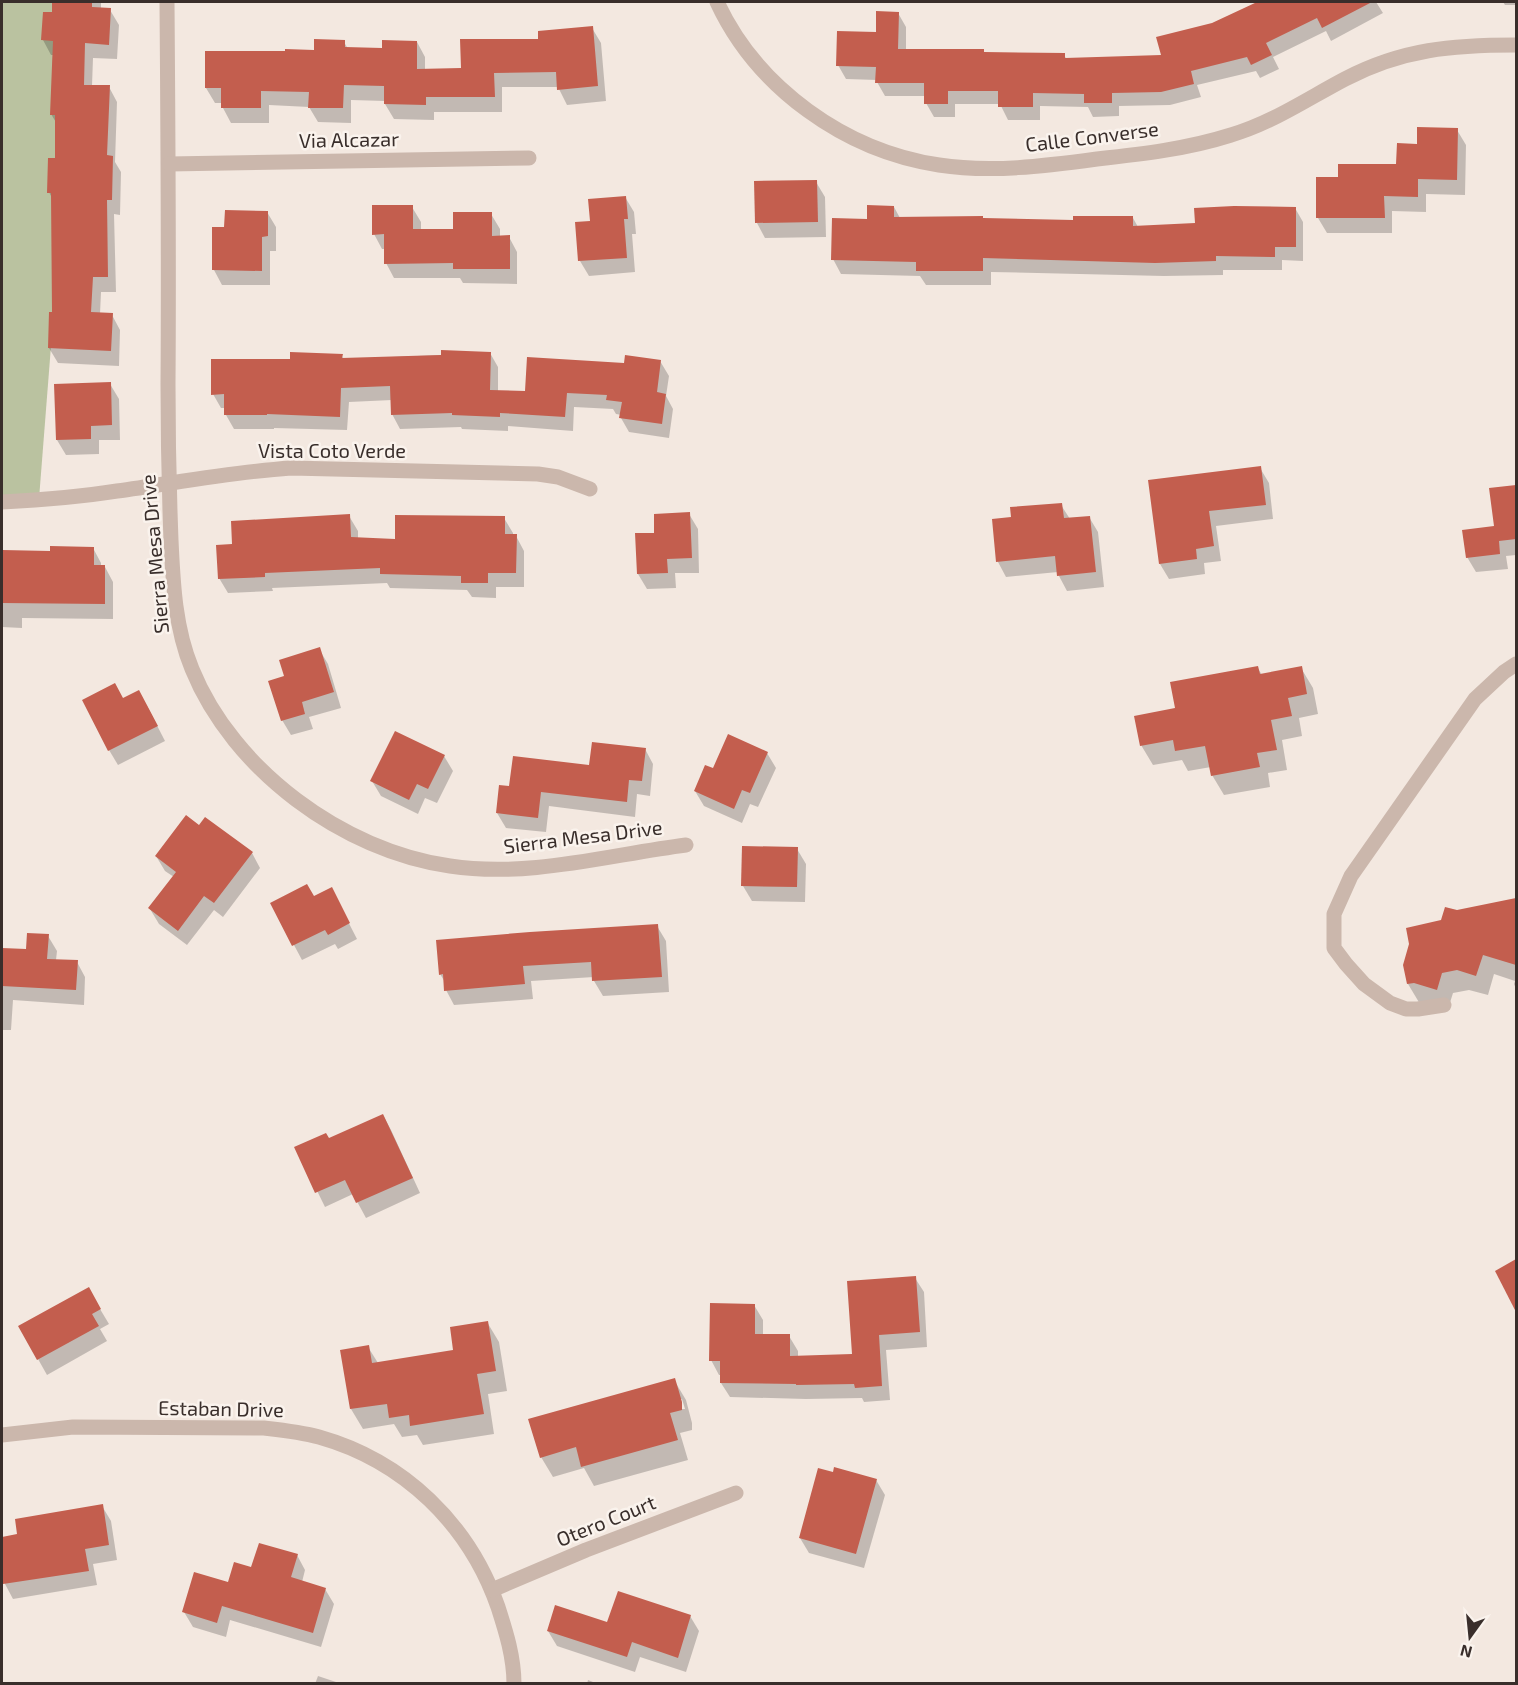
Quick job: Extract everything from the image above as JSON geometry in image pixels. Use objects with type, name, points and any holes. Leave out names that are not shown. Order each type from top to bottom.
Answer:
[{"type":"street","name":"Sierra Mesa Drive","points":[[167,2],[168,482],[176,611],[192,670],[209,703],[226,730],[262,771],[314,812],[353,835],[384,849],[427,862],[483,870],[516,870],[686,845]]},
{"type":"street","name":"Calle Converse","points":[[717,2],[736,35],[775,83],[798,104],[824,122],[850,137],[898,156],[939,165],[970,168],[1038,167],[1197,145],[1264,123],[1346,78],[1406,55],[1437,48],[1469,45],[1516,45]]},
{"type":"street","name":"Via Alcazar","points":[[169,164],[530,158]]},
{"type":"street","name":"Vista Coto Verde","points":[[2,502],[115,492],[168,482],[291,468],[538,474],[558,477],[590,489]]},
{"type":"street","points":[[1444,1005],[1406,1009],[1390,1003],[1364,984],[1334,948],[1334,914],[1351,876],[1475,699],[1516,664]]},
{"type":"street","name":"Estaban Drive","points":[[2,1434],[73,1428],[253,1428],[318,1436],[368,1456],[392,1469],[434,1503],[456,1528],[473,1553],[492,1590],[505,1628],[514,1683]]},
{"type":"street","name":"Otero Court","points":[[492,1590],[586,1550],[736,1493]]},
{"type":"green space","points":[[2,2],[78,2],[39,499],[2,502]]},
{"type":"building","points":[[52,2],[92,2],[92,7],[111,8],[109,45],[85,43],[84,85],[110,85],[107,155],[113,156],[112,200],[107,200],[108,277],[93,277],[91,312],[113,313],[111,351],[48,348],[49,312],[52,312],[51,193],[47,193],[48,158],[55,158],[55,115],[50,115],[53,41],[41,40],[43,12],[52,12]]},
{"type":"building","points":[[1257,2],[1372,2],[1322,28],[1317,18],[1266,43],[1272,55],[1251,65],[1247,57],[1191,71],[1194,84],[1161,92],[1112,93],[1112,103],[1084,103],[1084,94],[1033,93],[1033,107],[998,107],[998,91],[948,91],[948,104],[924,104],[924,83],[875,83],[876,67],[836,66],[837,31],[876,32],[876,11],[899,12],[898,49],[984,49],[984,52],[1065,53],[1065,58],[1161,55],[1156,37],[1212,23]]},
{"type":"building","points":[[593,26],[598,86],[557,90],[556,72],[494,73],[495,97],[426,97],[426,105],[384,104],[384,86],[344,85],[343,108],[308,108],[309,92],[261,91],[261,108],[221,108],[221,88],[205,88],[205,51],[314,50],[314,39],[345,40],[345,47],[382,48],[382,40],[417,41],[417,69],[461,68],[460,39],[538,39],[538,31]]},
{"type":"building","points":[[1417,127],[1458,128],[1457,180],[1418,179],[1418,197],[1384,196],[1385,218],[1316,218],[1316,177],[1338,177],[1338,164],[1396,164],[1397,143],[1417,144]]},
{"type":"building","points":[[817,180],[818,222],[755,223],[754,181]]},
{"type":"building","points":[[626,196],[628,219],[624,219],[627,258],[578,261],[575,222],[590,221],[588,199]]},
{"type":"building","points":[[372,205],[413,205],[413,229],[453,229],[453,212],[492,212],[492,236],[510,235],[510,269],[453,269],[453,263],[384,264],[384,234],[372,235]]},
{"type":"building","points":[[867,205],[894,206],[894,217],[983,216],[983,218],[1073,220],[1073,216],[1133,216],[1133,226],[1195,223],[1194,208],[1296,207],[1296,247],[1275,247],[1275,257],[1216,256],[1216,261],[1155,263],[983,258],[983,271],[916,271],[916,262],[831,260],[832,218],[867,219]]},
{"type":"building","points":[[225,210],[268,211],[268,236],[262,237],[262,271],[212,270],[212,227],[224,227]]},
{"type":"building","points":[[441,350],[491,352],[490,390],[525,391],[527,357],[624,363],[625,355],[661,360],[657,392],[666,394],[662,424],[619,418],[622,402],[606,400],[607,395],[567,393],[565,417],[500,413],[500,417],[452,415],[452,413],[391,415],[390,386],[341,388],[340,417],[224,415],[224,394],[211,395],[211,359],[290,359],[290,352],[343,354],[342,358],[441,355]]},
{"type":"building","points":[[111,382],[112,425],[91,426],[91,439],[56,440],[54,384]]},
{"type":"building","points":[[1261,466],[1266,505],[1209,511],[1214,546],[1196,549],[1197,559],[1159,564],[1148,480]]},
{"type":"building","points":[[1516,485],[1516,539],[1499,541],[1500,554],[1466,558],[1462,530],[1494,526],[1489,488]]},
{"type":"building","points":[[1062,503],[1064,518],[1090,516],[1096,572],[1057,576],[1055,556],[996,562],[992,519],[1011,517],[1010,507]]},
{"type":"building","points":[[690,512],[692,558],[667,559],[668,573],[637,574],[635,533],[654,533],[654,514]]},
{"type":"building","points":[[350,514],[351,537],[395,539],[395,515],[505,516],[505,534],[517,534],[516,573],[488,573],[488,583],[461,583],[461,576],[380,574],[380,568],[265,573],[265,577],[218,579],[216,545],[232,544],[231,521]]},
{"type":"building","points":[[50,546],[94,547],[94,565],[105,565],[105,604],[2,603],[2,550],[50,551]]},
{"type":"building","points":[[320,647],[334,692],[302,702],[305,714],[281,721],[268,681],[284,676],[279,660]]},
{"type":"building","points":[[1258,666],[1260,674],[1302,666],[1307,694],[1288,698],[1292,716],[1271,720],[1277,750],[1257,753],[1260,767],[1211,776],[1205,746],[1175,751],[1173,740],[1140,746],[1134,716],[1175,708],[1170,682]]},
{"type":"building","points":[[115,683],[123,698],[139,690],[158,726],[108,751],[82,700]]},
{"type":"building","points":[[395,731],[445,755],[428,789],[417,784],[409,800],[370,781]]},
{"type":"building","points":[[728,734],[768,752],[750,793],[742,790],[734,809],[694,791],[705,765],[713,768]]},
{"type":"building","points":[[592,742],[646,748],[642,781],[629,780],[627,802],[541,792],[538,818],[496,813],[499,785],[509,786],[513,756],[589,765]]},
{"type":"building","points":[[186,815],[199,825],[205,817],[253,852],[214,903],[204,896],[178,931],[148,908],[176,872],[155,856]]},
{"type":"building","points":[[742,846],[798,847],[797,887],[741,886]]},
{"type":"building","points":[[307,884],[314,896],[332,887],[350,923],[328,935],[325,930],[292,946],[270,903]]},
{"type":"building","points":[[1516,898],[1516,965],[1483,955],[1476,976],[1457,970],[1442,973],[1437,990],[1414,983],[1407,984],[1403,965],[1409,944],[1406,928],[1441,920],[1445,907],[1457,910]]},
{"type":"building","points":[[658,924],[662,977],[592,981],[591,962],[523,966],[525,984],[444,991],[443,974],[439,975],[436,940]]},
{"type":"building","points":[[27,933],[49,934],[47,959],[78,960],[76,990],[2,986],[2,948],[26,949]]},
{"type":"building","points":[[383,1114],[413,1178],[356,1203],[345,1180],[315,1193],[294,1147],[326,1133],[329,1138]]},
{"type":"building","points":[[1516,1259],[1516,1312],[1495,1271]]},
{"type":"building","points":[[916,1276],[920,1332],[879,1335],[882,1386],[855,1388],[854,1384],[720,1383],[720,1361],[709,1361],[710,1303],[755,1304],[755,1334],[790,1334],[790,1356],[852,1354],[847,1281]]},
{"type":"building","points":[[89,1287],[101,1309],[92,1314],[99,1326],[37,1360],[18,1326]]},
{"type":"building","points":[[488,1321],[496,1371],[477,1374],[484,1414],[410,1426],[409,1415],[389,1418],[387,1404],[350,1409],[340,1350],[369,1345],[372,1363],[453,1350],[450,1327]]},
{"type":"building","points":[[675,1378],[682,1410],[670,1413],[678,1440],[581,1467],[576,1447],[540,1458],[528,1419]]},
{"type":"building","points":[[834,1467],[877,1479],[856,1554],[799,1538],[818,1468],[833,1472]]},
{"type":"building","points":[[103,1504],[109,1545],[85,1549],[89,1571],[3,1584],[2,1537],[17,1534],[15,1519]]},
{"type":"building","points":[[259,1543],[298,1554],[291,1577],[326,1588],[313,1633],[222,1606],[217,1623],[182,1612],[194,1572],[228,1582],[234,1562],[251,1567]]},
{"type":"building","points":[[618,1591],[691,1615],[678,1658],[632,1642],[627,1657],[547,1631],[555,1605],[607,1622]]}]
